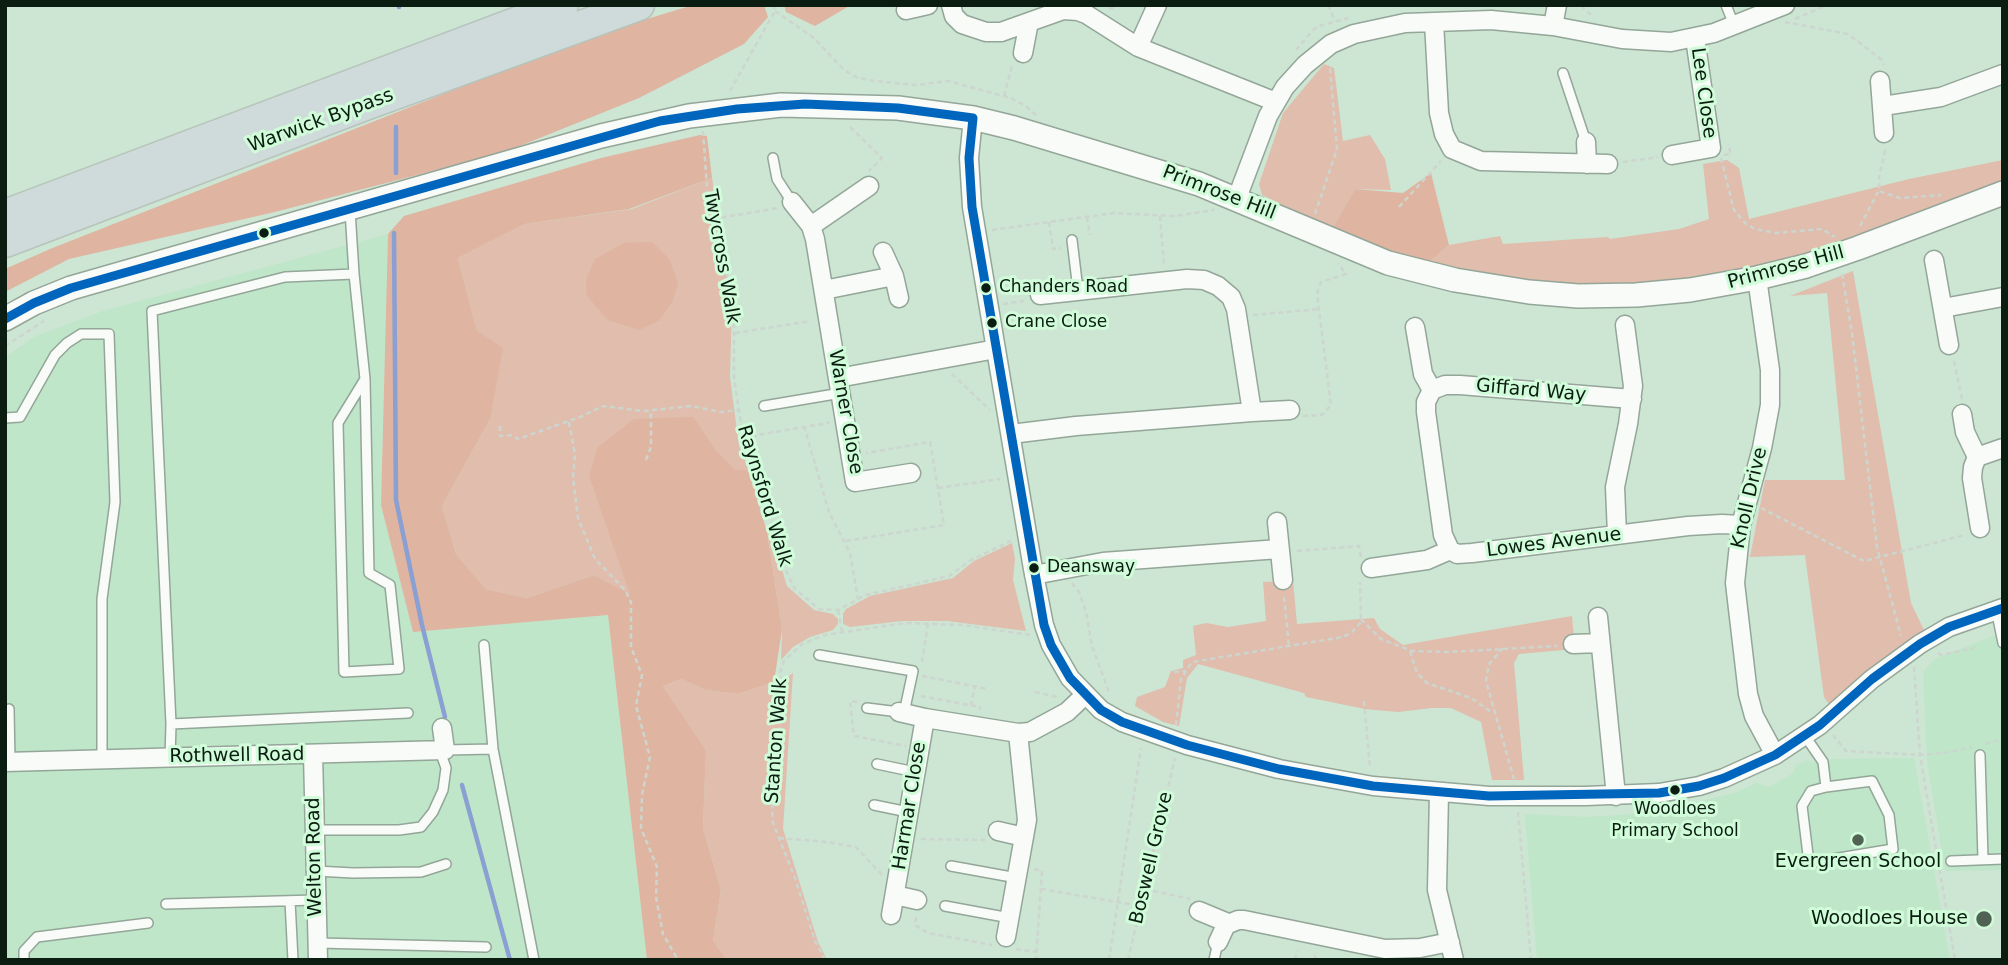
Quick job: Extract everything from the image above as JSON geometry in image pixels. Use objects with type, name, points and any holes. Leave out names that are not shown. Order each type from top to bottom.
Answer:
[{"type":"highway","name":"Warwick Bypass","points":[[5,215],[563,5]]},
{"type":"highway","name":"Warwick Bypass","points":[[5,242],[327,119],[639,5]]},
{"type":"street","points":[[906,10],[928,5]]},
{"type":"street","points":[[951,5],[954,16],[962,24],[979,31],[1001,32],[1063,10],[1079,11],[1138,47],[1276,102]]},
{"type":"street","points":[[1138,47],[1157,5]]},
{"type":"street","points":[[1553,26],[1557,5]]},
{"type":"street","points":[[1228,202],[1285,87],[1305,65],[1331,44],[1345,38],[1390,25],[1491,20],[1553,26],[1648,43],[1695,38],[1734,25],[1785,14]]},
{"type":"street","points":[[1019,55],[1029,22]]},
{"type":"street","points":[[1434,22],[1439,113],[1444,134],[1452,149],[1481,161],[1608,164]]},
{"type":"street","name":"Lee Close","points":[[1672,155],[1718,147],[1695,38]]},
{"type":"street","points":[[1883,106],[1941,97],[2003,74]]},
{"type":"street","points":[[1880,81],[1884,133]]},
{"type":"street","name":"Primrose Hill","points":[[5,319],[34,303],[71,288],[628,129],[716,120],[781,105],[898,108],[973,118],[1140,164],[1228,202],[1309,230],[1398,266],[1518,291],[1578,296],[1636,295],[1690,290],[1757,278],[1805,266],[2003,193]]},
{"type":"street","points":[[973,118],[969,180],[1034,575],[1048,635],[1070,678],[1076,697],[1122,722],[1151,734],[1279,769],[1352,783],[1439,793],[1552,797],[1660,793],[1699,786],[1751,768],[1775,755],[1805,736],[1912,649],[1949,627],[1999,609]]},
{"type":"street","points":[[1586,142],[1587,164]]},
{"type":"street","points":[[811,226],[869,186]]},
{"type":"street","name":"Warner Close","points":[[793,204],[811,226],[824,289],[855,482],[911,473]]},
{"type":"street","points":[[883,252],[900,298]]},
{"type":"street","points":[[1934,260],[1949,345]]},
{"type":"street","points":[[824,289],[894,276]]},
{"type":"street","name":"Knoll Drive","points":[[1757,278],[1768,348],[1771,391],[1762,448],[1741,525],[1735,583],[1746,682],[1754,716],[1775,755]]},
{"type":"street","points":[[1040,295],[1196,279],[1218,286],[1231,297],[1236,309],[1252,411]]},
{"type":"street","points":[[1943,308],[2003,297]]},
{"type":"street","points":[[1617,535],[1616,477],[1632,399],[1633,372],[1625,325]]},
{"type":"street","points":[[1415,327],[1423,374],[1432,390],[1426,402],[1426,412],[1443,535],[1450,550]]},
{"type":"street","points":[[840,386],[937,359],[996,349]]},
{"type":"street","name":"Giffard Way","points":[[1432,390],[1445,385],[1460,385],[1632,399]]},
{"type":"street","points":[[1011,434],[1252,411],[1293,413]]},
{"type":"street","points":[[1962,414],[1968,440],[1977,457]]},
{"type":"street","points":[[1980,528],[1972,478],[1973,467],[1977,457],[2003,447]]},
{"type":"street","points":[[1277,522],[1283,580]]},
{"type":"street","name":"Lowes Avenue","points":[[1364,568],[1427,560],[1450,550],[1457,554],[1472,554],[1699,525],[1741,525]]},
{"type":"street","points":[[1034,575],[1103,562],[1279,548]]},
{"type":"street","points":[[1598,617],[1616,796]]},
{"type":"street","points":[[1573,644],[1600,643]]},
{"type":"street","name":"Harmar Close","points":[[901,713],[1018,733],[1030,732],[1067,712],[1076,697]]},
{"type":"street","name":"Harmar Close","points":[[891,915],[925,718]]},
{"type":"street","points":[[442,728],[442,750]]},
{"type":"street","points":[[1008,944],[1018,872],[1010,834],[1026,810],[1018,733]]},
{"type":"street","name":"Rothwell Road","points":[[8,762],[442,750]]},
{"type":"street","name":"Welton Road","points":[[313,754],[318,951]]},
{"type":"street","points":[[1216,951],[1223,929],[1228,923],[1244,919],[1384,955],[1420,948],[1452,951],[1437,890],[1439,793]]},
{"type":"street","name":"Harmar Close","points":[[896,888],[917,900]]},
{"type":"street","points":[[1199,911],[1228,923]]},
{"type":"lane","points":[[1727,5],[1734,25]]},
{"type":"lane","points":[[1563,74],[1586,142]]},
{"type":"lane","name":"Warner Close","points":[[773,158],[777,179],[793,204]]},
{"type":"lane","points":[[350,208],[365,379],[369,573],[390,585],[398,669],[344,672],[338,423],[365,379]]},
{"type":"lane","points":[[1072,243],[1078,290]]},
{"type":"lane","points":[[170,758],[171,724],[152,311],[285,277],[354,274]]},
{"type":"lane","points":[[5,418],[20,417],[55,355],[66,343],[81,334],[109,334],[115,502],[102,599],[102,760]]},
{"type":"lane","points":[[764,406],[823,397],[840,386]]},
{"type":"lane","points":[[1999,609],[2003,643]]},
{"type":"lane","points":[[484,645],[493,749],[534,960]]},
{"type":"lane","points":[[819,655],[913,671],[901,713],[867,708]]},
{"type":"lane","points":[[5,709],[9,709],[8,762]]},
{"type":"lane","points":[[171,724],[408,713]]},
{"type":"lane","points":[[1805,736],[1823,762],[1826,787]]},
{"type":"lane","points":[[315,831],[400,830],[421,827],[433,812],[443,790],[446,768],[442,750],[493,749]]},
{"type":"lane","points":[[1980,755],[1983,859]]},
{"type":"lane","points":[[877,764],[915,772]]},
{"type":"lane","points":[[1872,781],[1889,815],[1893,849],[1809,863],[1802,806],[1811,791],[1826,787],[1872,781]]},
{"type":"lane","points":[[874,805],[908,812]]},
{"type":"lane","points":[[1951,860],[2003,859]]},
{"type":"lane","points":[[316,871],[421,872],[446,863]]},
{"type":"lane","points":[[951,866],[1018,872]]},
{"type":"lane","points":[[166,904],[316,900]]},
{"type":"lane","points":[[290,901],[293,960]]},
{"type":"lane","points":[[945,906],[1010,918]]},
{"type":"lane","points":[[24,960],[24,951],[37,937],[148,923]]},
{"type":"lane","points":[[318,951],[486,947]]},
{"type":"path","points":[[773,5],[775,10],[814,38],[844,70],[860,79],[917,85],[948,81],[1004,96],[1027,107],[1041,119]]},
{"type":"path","points":[[1328,5],[1345,38]]},
{"type":"path","points":[[1582,5],[1599,20]]},
{"type":"path","points":[[716,120],[775,10]]},
{"type":"path","points":[[1785,14],[1848,34],[1882,60],[1886,76],[1880,81]]},
{"type":"path","points":[[1004,96],[1019,55]]},
{"type":"path","points":[[1309,230],[1337,149],[1329,69]]},
{"type":"path","name":"Twycross Walk","points":[[716,120],[703,131],[708,203],[723,250],[735,333],[734,378],[739,410]]},
{"type":"path","points":[[842,120],[882,158],[863,176],[869,186]]},
{"type":"path","points":[[1856,232],[1879,191],[1886,144],[1884,133]]},
{"type":"path","points":[[1718,147],[1729,144],[1731,154],[1720,156],[1732,205],[1736,215],[1746,224],[1755,229],[1776,233],[1822,229],[1832,234],[1836,240]]},
{"type":"path","points":[[1399,207],[1452,149]]},
{"type":"path","points":[[1608,164],[1672,155]]},
{"type":"path","points":[[1879,191],[1910,199],[1946,194]]},
{"type":"path","points":[[992,230],[1127,213],[1186,216],[1210,212],[1228,202]]},
{"type":"path","points":[[713,219],[793,204]]},
{"type":"path","points":[[1087,216],[1090,235]]},
{"type":"path","points":[[1160,216],[1166,273]]},
{"type":"path","points":[[1049,222],[1053,249],[1072,243]]},
{"type":"path","points":[[1293,413],[1322,415],[1331,405],[1317,294],[1321,282],[1346,274],[1337,262]]},
{"type":"path","points":[[1842,270],[1879,558],[1902,637],[1907,642]]},
{"type":"path","points":[[1246,316],[1319,309]]},
{"type":"path","points":[[5,346],[52,315]]},
{"type":"path","points":[[735,333],[828,318]]},
{"type":"path","points":[[1949,345],[1958,371],[1964,411],[1962,414]]},
{"type":"path","points":[[937,359],[992,412]]},
{"type":"path","points":[[744,443],[757,435],[828,423],[823,397]]},
{"type":"path","points":[[500,426],[500,436],[512,435],[518,439],[569,422],[603,406],[651,410],[691,406],[721,412],[739,410]]},
{"type":"path","points":[[646,460],[651,447],[651,410]]},
{"type":"path","name":"Raynsford Walk","points":[[739,410],[744,443],[790,581],[815,607],[824,611],[838,610]]},
{"type":"path","points":[[569,422],[575,455],[573,478],[578,518],[595,559],[625,590],[631,602],[631,646],[642,675],[636,706],[650,757],[642,795],[641,828],[657,867],[656,897],[663,934],[678,960]]},
{"type":"path","points":[[804,426],[830,512],[850,553],[858,599]]},
{"type":"path","points":[[938,488],[1003,478]]},
{"type":"path","points":[[1747,506],[1767,510],[1864,561],[1981,532],[1980,528]]},
{"type":"path","points":[[842,631],[838,610],[858,599],[949,576],[971,560],[1014,539]]},
{"type":"path","points":[[1176,732],[1181,679],[1192,662],[1343,637],[1352,632],[1361,619],[1364,568],[1359,546],[1301,551]]},
{"type":"path","points":[[1060,570],[1079,592],[1086,612],[1091,646],[1110,697],[1101,710]]},
{"type":"path","points":[[1283,580],[1289,646]]},
{"type":"path","points":[[1361,619],[1381,639],[1409,651],[1429,653],[1573,644]]},
{"type":"path","name":"Stanton Walk","points":[[825,960],[815,941],[795,878],[774,829],[772,810],[778,764],[781,666],[789,654],[802,644],[842,631],[905,623],[962,625],[1039,637],[1048,635]]},
{"type":"path","points":[[922,663],[928,623]]},
{"type":"path","points":[[1503,648],[1489,664],[1486,681],[1514,782]]},
{"type":"path","points":[[1935,652],[1941,655],[1975,648]]},
{"type":"path","points":[[1409,651],[1417,673],[1427,683],[1471,698],[1493,713]]},
{"type":"path","points":[[1914,667],[1920,755],[1955,960]]},
{"type":"path","points":[[1174,672],[1186,671]]},
{"type":"path","points":[[919,676],[988,689]]},
{"type":"path","points":[[971,706],[975,686]]},
{"type":"path","points":[[1035,692],[1076,697]]},
{"type":"path","points":[[916,695],[980,708],[978,727]]},
{"type":"path","points":[[867,708],[868,704],[850,701],[854,736],[919,748]]},
{"type":"path","points":[[1364,701],[1370,771]]},
{"type":"path","points":[[1831,732],[1846,751],[1920,755],[1971,747]]},
{"type":"path","points":[[1985,744],[2003,739]]},
{"type":"path","points":[[1109,960],[1142,748]]},
{"type":"path","name":"Boswell Grove","points":[[1128,960],[1175,757]]},
{"type":"path","points":[[1518,812],[1531,960]]},
{"type":"path","points":[[904,838],[991,839],[1010,834]]},
{"type":"path","points":[[779,838],[856,847],[896,888]]},
{"type":"path","points":[[1018,872],[1042,871],[1036,960]]},
{"type":"path","points":[[1145,889],[1186,898]]},
{"type":"path","points":[[1041,890],[1141,906]]},
{"type":"path","points":[[917,900],[915,925],[923,930],[1008,944],[1037,953]]},
{"type":"path","points":[[1295,960],[1297,951]]},
{"type":"path","points":[[1314,960],[1316,955]]},
{"type":"shaded area","points":[[693,5],[764,5],[768,17],[744,44],[639,98],[505,152],[275,212],[69,259],[5,292],[5,269],[50,249],[588,37]]},
{"type":"shaded area","points":[[784,5],[851,5],[815,26],[786,12]]},
{"type":"shaded area","points":[[1324,64],[1334,68],[1343,141],[1370,135],[1385,159],[1391,190],[1355,189],[1332,229],[1262,195],[1259,184],[1283,113]]},
{"type":"shaded area","points":[[700,135],[707,136],[712,178],[629,209],[525,224],[458,258],[477,331],[503,348],[490,419],[442,506],[456,554],[486,589],[527,598],[594,575],[630,594],[589,477],[597,448],[634,419],[693,417],[715,449],[735,470],[749,470],[767,532],[782,629],[774,682],[738,694],[706,690],[681,679],[663,686],[706,750],[703,828],[721,890],[713,941],[727,960],[647,960],[608,615],[413,632],[381,505],[388,234],[404,216],[601,158]]},
{"type":"shaded area","points":[[1727,160],[1739,168],[1749,219],[1909,179],[2003,160],[2003,187],[1843,247],[1716,281],[1556,288],[1426,265],[1449,245],[1500,236],[1503,244],[1610,239],[1679,229],[1709,219],[1703,164]]},
{"type":"shaded area","points":[[1431,173],[1449,245],[1426,265],[1332,229],[1355,189],[1403,193]]},
{"type":"shaded area","points":[[712,178],[732,302],[730,377],[739,446],[749,470],[735,471],[715,449],[589,477],[631,595],[594,575],[527,598],[486,589],[456,554],[442,506],[490,419],[477,331],[458,258],[525,224],[632,209]]},
{"type":"shaded area","points":[[388,234],[381,505],[413,632],[608,615],[647,960],[5,960],[5,357],[36,336],[103,311]]},
{"type":"shaded area","points":[[652,242],[669,259],[678,283],[672,302],[659,321],[639,330],[608,320],[587,296],[586,280],[595,259],[624,243]]},
{"type":"shaded area","points":[[1853,271],[1911,603],[1924,630],[1831,707],[1824,697],[1805,555],[1750,557],[1765,480],[1845,480],[1827,293],[1790,296]]},
{"type":"shaded area","points":[[767,532],[772,537],[787,586],[814,610],[833,614],[838,619],[833,630],[810,637],[793,647],[781,660],[782,629]]},
{"type":"shaded area","points":[[1012,543],[1015,559],[1013,580],[1026,631],[947,621],[902,621],[850,627],[843,624],[846,609],[870,596],[953,578],[974,561]]},
{"type":"shaded area","points":[[1293,581],[1297,624],[1374,618],[1380,629],[1403,645],[1572,616],[1575,649],[1519,654],[1514,663],[1524,780],[1492,780],[1481,722],[1451,708],[1398,712],[1365,709],[1306,697],[1304,693],[1198,664],[1187,678],[1179,726],[1163,722],[1135,706],[1137,697],[1165,687],[1171,671],[1183,668],[1183,660],[1196,655],[1193,626],[1206,623],[1228,627],[1266,621],[1263,582]]},
{"type":"shaded area","points":[[2003,632],[2003,870],[1945,871],[1927,761],[1923,672],[1935,659]]},
{"type":"shaded area","points":[[793,673],[783,829],[818,942],[827,960],[727,960],[713,941],[721,890],[703,828],[706,750],[663,686],[681,679],[706,690],[738,694],[786,678]]},
{"type":"shaded area","points":[[1914,758],[1950,960],[1537,960],[1525,814],[1586,817],[1649,813],[1735,793],[1757,783],[1769,787],[1792,774],[1796,766],[1806,760],[1816,763],[1833,759]]},
{"type":"waterway","points":[[396,127],[396,173]]},
{"type":"waterway","points":[[394,233],[396,500],[422,625],[445,717]]},
{"type":"waterway","points":[[462,785],[510,960]]},
{"type":"transit line","points":[[5,319],[34,303],[71,288],[660,121],[737,109],[805,104],[898,108],[973,118]]},
{"type":"transit line","points":[[973,118],[969,158],[972,207],[1044,625],[1051,645],[1070,678],[1101,710],[1122,722],[1187,745],[1279,769],[1373,786],[1489,796],[1659,793],[1699,786],[1724,778],[1775,755],[1820,725],[1872,679],[1920,644],[1949,627],[2003,608]]},
{"type":"place","name":"Chanders Road","points":[[986,288]]},
{"type":"place","name":"Crane Close","points":[[992,323]]},
{"type":"place","name":"Deansway","points":[[1034,568]]},
{"type":"place","name":"Woodloes Primary School","points":[[1675,790]]},
{"type":"place","name":"Evergreen School","points":[[1858,840]]},
{"type":"place","name":"Woodloes House","points":[[1984,919]]}]
